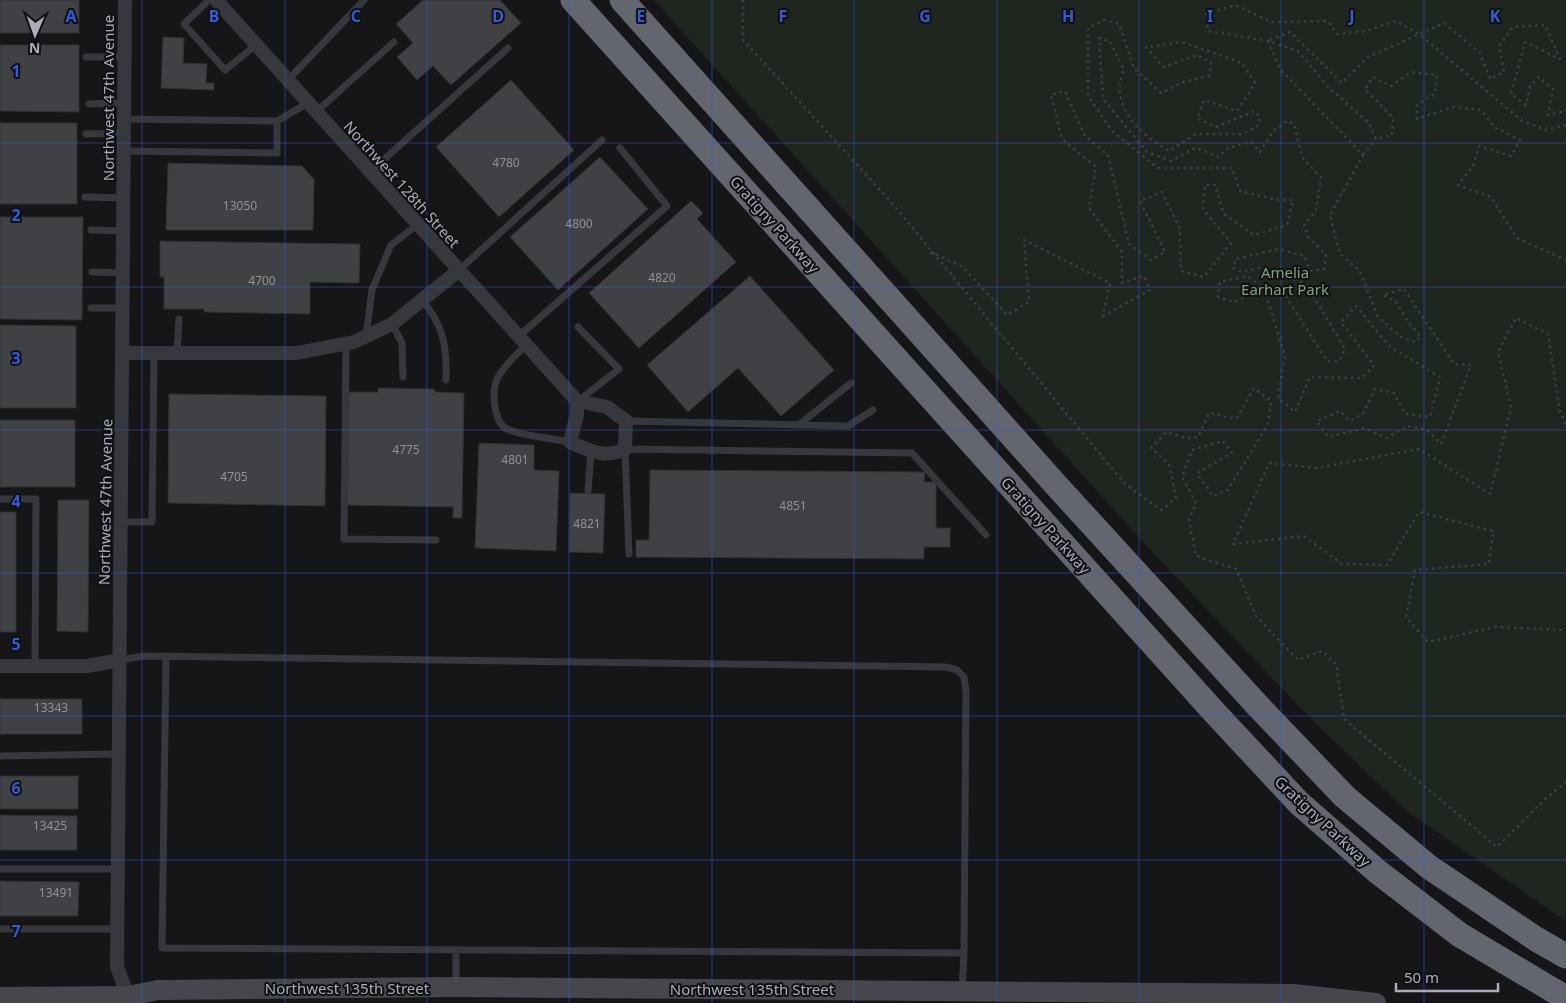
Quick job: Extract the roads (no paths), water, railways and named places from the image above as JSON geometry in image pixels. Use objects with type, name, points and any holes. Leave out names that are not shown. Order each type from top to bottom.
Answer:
[{"type":"highway","name":"Gratigny Parkway","points":[[573,0],[1202,699],[1299,802],[1378,872],[1460,934],[1566,998]]},
{"type":"highway","points":[[622,0],[1056,485],[1258,706],[1345,797],[1429,867],[1536,939],[1566,956]]},
{"type":"main road","name":"Northwest 135th Street","points":[[0,997],[133,1001],[158,990],[456,988],[961,997],[1293,994],[1376,1003]]},
{"type":"street","name":"Northwest 47th Avenue","points":[[125,0],[117,966],[133,1001]]},
{"type":"street","name":"Northwest 128th Street","points":[[216,0],[458,271],[566,386],[577,401]]},
{"type":"street","points":[[123,352],[297,353],[346,344],[392,324],[458,271]]},
{"type":"street","points":[[577,401],[591,402],[607,407],[626,422],[626,449],[605,456],[570,442],[577,416],[577,401]]},
{"type":"street","points":[[0,666],[87,666],[120,660]]},
{"type":"lane","points":[[209,0],[184,24],[225,70],[256,45]]},
{"type":"lane","points":[[288,80],[364,0]]},
{"type":"lane","points":[[86,134],[124,126],[278,121],[312,107],[394,42]]},
{"type":"lane","points":[[370,172],[508,48]]},
{"type":"lane","points":[[86,57],[124,57]]},
{"type":"lane","points":[[89,104],[124,103]]},
{"type":"lane","points":[[124,151],[277,153],[278,121]]},
{"type":"lane","points":[[458,271],[602,140]]},
{"type":"lane","points":[[570,442],[508,429],[498,420],[496,414],[497,379],[523,340],[667,206],[620,148]]},
{"type":"lane","points":[[85,197],[124,198]]},
{"type":"lane","points":[[366,336],[372,290],[391,245],[417,225]]},
{"type":"lane","points":[[91,230],[124,231]]},
{"type":"lane","points":[[92,272],[123,272]]},
{"type":"lane","points":[[422,300],[436,316],[444,338],[446,380]]},
{"type":"lane","points":[[91,308],[123,308]]},
{"type":"lane","points":[[178,353],[179,319]]},
{"type":"lane","points":[[392,324],[402,343],[403,377]]},
{"type":"lane","points":[[577,401],[618,369],[578,327]]},
{"type":"lane","points":[[346,344],[344,539],[436,540]]},
{"type":"lane","points":[[121,522],[152,522],[154,353]]},
{"type":"lane","points":[[800,424],[851,383]]},
{"type":"lane","points":[[626,422],[848,426],[873,410]]},
{"type":"lane","points":[[629,554],[626,449],[912,453],[986,535]]},
{"type":"lane","points":[[588,491],[591,452]]},
{"type":"lane","points":[[0,499],[36,499],[35,666]]},
{"type":"lane","points":[[120,660],[144,656],[166,656],[953,668],[964,677],[966,691],[964,953],[961,997]]},
{"type":"lane","points":[[166,656],[162,948],[964,953]]},
{"type":"lane","points":[[0,756],[118,754]]},
{"type":"lane","points":[[0,869],[117,869]]},
{"type":"lane","points":[[0,929],[117,929]]},
{"type":"lane","points":[[456,950],[456,988]]},
{"type":"park label","name":"Amelia Earhart Park","points":[[1285,280]]}]
